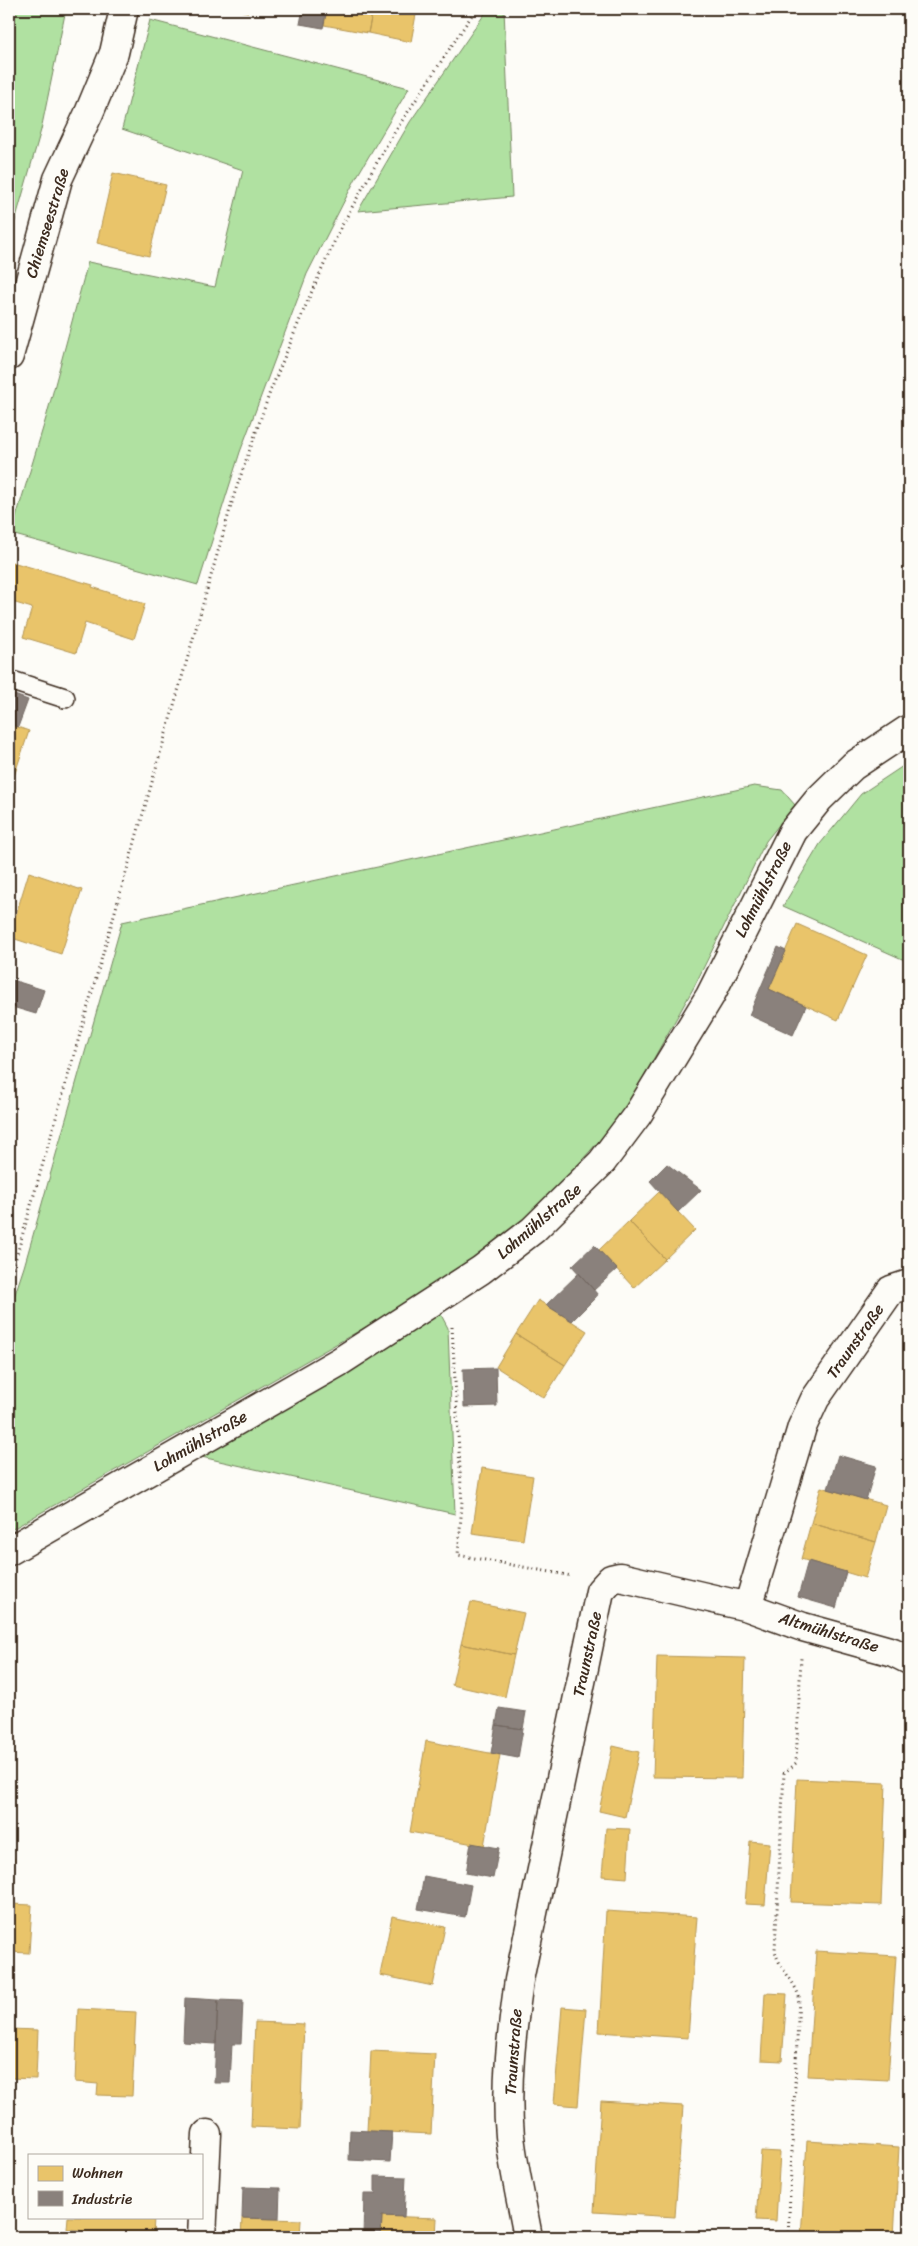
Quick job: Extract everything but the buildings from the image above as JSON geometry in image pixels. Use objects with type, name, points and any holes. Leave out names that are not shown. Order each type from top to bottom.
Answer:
[{"type":"street","name":"Chiemseestraße","points":[[9,356],[58,179],[89,113],[114,53],[124,9]]},
{"type":"street","name":"Lohmühlstraße","points":[[9,1551],[339,1362],[436,1301],[481,1270],[533,1230],[602,1162],[638,1114],[710,996],[793,831],[819,799],[853,766],[909,729]]},
{"type":"street","name":"Traunstraße","points":[[528,2237],[510,2135],[508,2094],[511,2039],[519,1980],[600,1591],[611,1579],[620,1577],[748,1606],[802,1426],[815,1399],[891,1290],[909,1284]]},
{"type":"street","name":"Altmühlstraße","points":[[748,1606],[803,1627],[894,1652],[909,1660]]},
{"type":"street","points":[[202,2237],[207,2134]]},
{"type":"lane","points":[[9,680],[65,698]]},
{"type":"path","points":[[9,1282],[235,492],[270,392],[341,227],[390,139],[476,9]]},
{"type":"path","points":[[436,1301],[452,1325],[462,1504],[458,1555],[587,1579],[600,1591]]},
{"type":"path","points":[[788,2237],[799,1997],[796,1986],[777,1961],[775,1950],[784,1773],[796,1763],[803,1627]]},
{"type":"green space","points":[[9,9],[66,9],[41,130],[9,242]]},
{"type":"green space","points":[[488,9],[504,9],[512,197],[358,211],[410,122]]},
{"type":"green space","points":[[150,20],[409,88],[356,178],[307,274],[240,452],[198,585],[11,534],[46,418],[88,262],[215,287],[243,170],[122,129]]},
{"type":"green space","points":[[909,762],[909,962],[783,906],[820,844],[861,794]]},
{"type":"green space","points":[[754,786],[782,790],[795,805],[766,841],[694,987],[622,1115],[544,1203],[485,1251],[427,1292],[9,1531],[9,1312],[24,1267],[122,922]]},
{"type":"green space","points":[[440,1313],[448,1328],[455,1514],[197,1456]]}]
